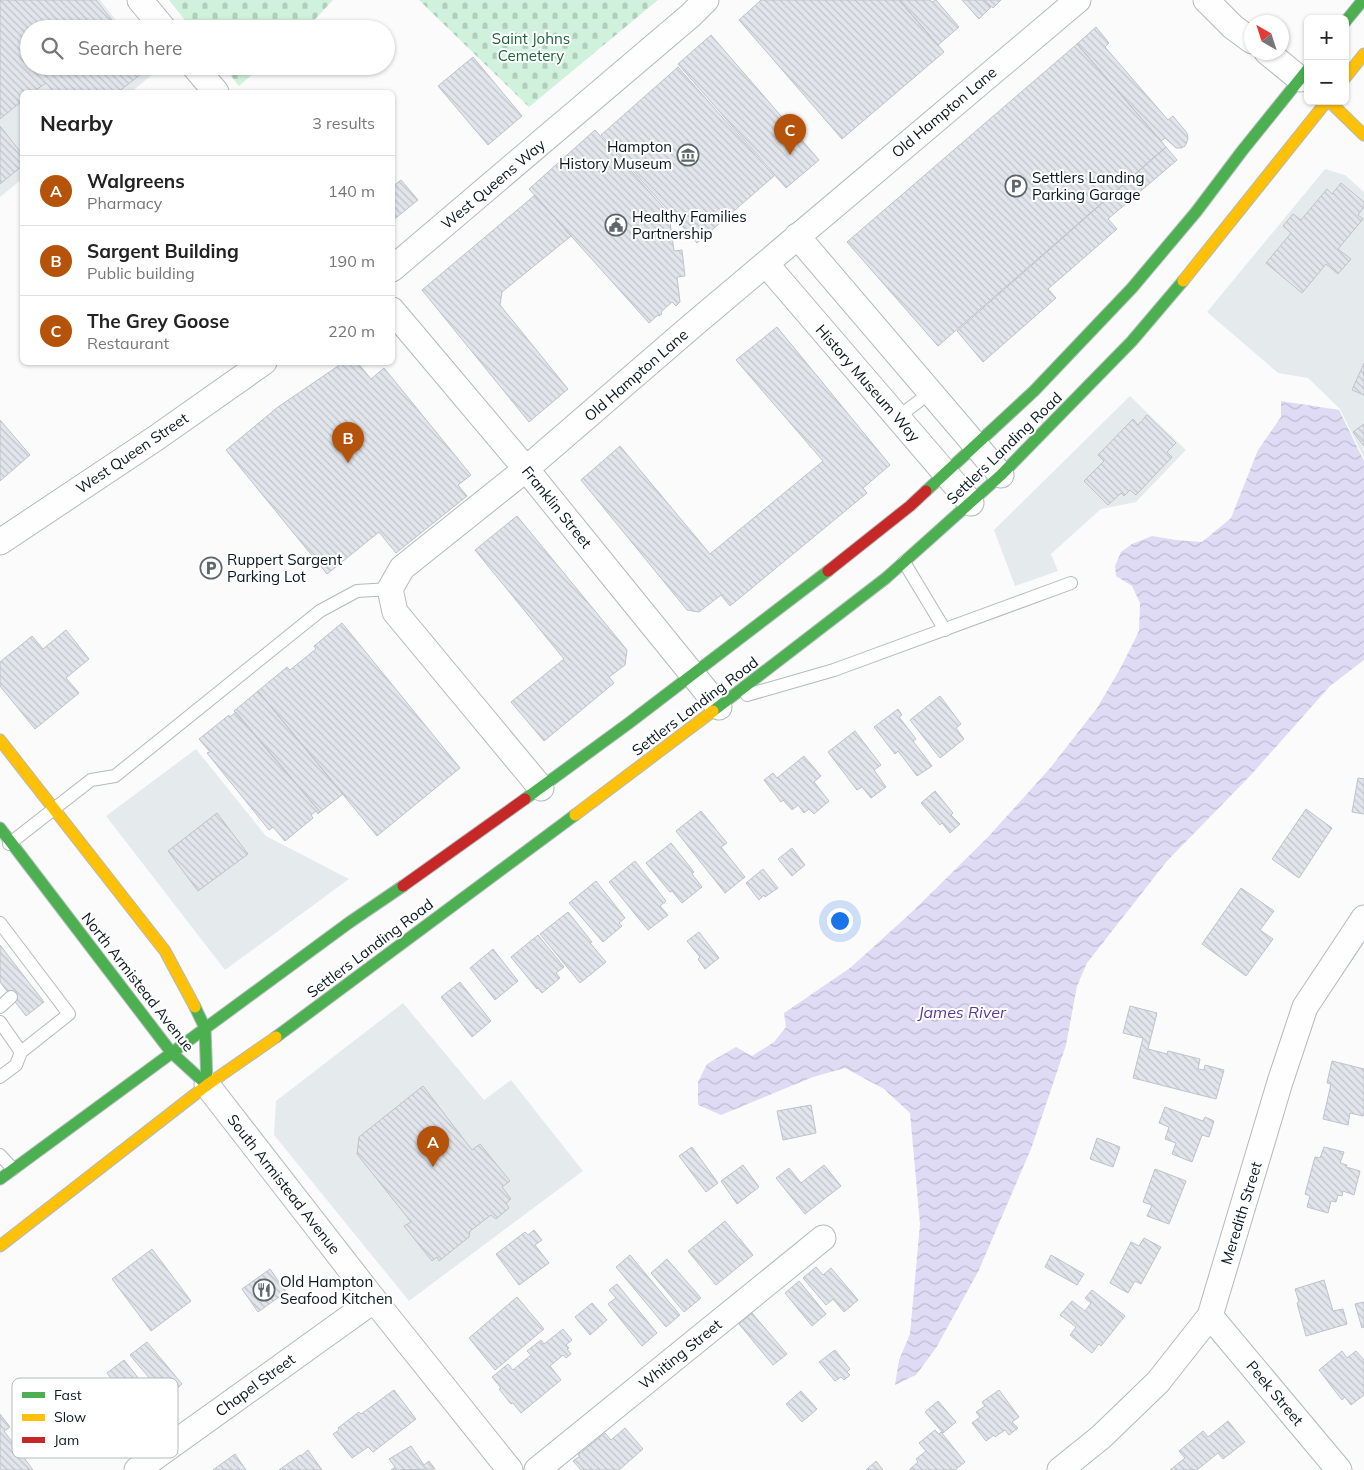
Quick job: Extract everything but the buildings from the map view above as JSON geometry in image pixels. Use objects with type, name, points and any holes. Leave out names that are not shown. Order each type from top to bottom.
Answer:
[{"type":"main road","points":[[1349,17],[1362,0]]},
{"type":"main road","points":[[1349,73],[1364,54]]},
{"type":"main road","name":"Settlers Landing Road","points":[[0,1179],[350,922],[541,788],[840,562],[910,506],[1034,391],[1132,288],[1196,212],[1242,151],[1304,79]]},
{"type":"main road","name":"Settlers Landing Road","points":[[0,1246],[208,1085],[543,839],[723,704],[886,578],[1001,475],[1132,341],[1158,312],[1325,105]]},
{"type":"main road","points":[[1333,105],[1364,135]]},
{"type":"main road","name":"North Armistead Avenue","points":[[0,740],[165,951],[187,990],[205,1028],[208,1085]]},
{"type":"main road","name":"North Armistead Avenue","points":[[0,828],[171,1052],[208,1085]]},
{"type":"street","points":[[140,0],[157,20]]},
{"type":"street","name":"Old Hampton Lane","points":[[390,589],[402,568],[526,469],[1078,0]]},
{"type":"street","points":[[1206,0],[1233,27],[1244,35]]},
{"type":"street","name":"West Queens Way","points":[[395,266],[694,5]]},
{"type":"street","points":[[1279,60],[1304,77]]},
{"type":"street","points":[[202,75],[214,90]]},
{"type":"street","points":[[798,236],[1001,475]]},
{"type":"street","name":"History Museum Way","points":[[766,264],[971,503]]},
{"type":"street","name":"Franklin Street","points":[[395,314],[526,469],[693,674],[723,704]]},
{"type":"street","name":"West Queen Street","points":[[0,542],[156,438],[260,365]]},
{"type":"street","points":[[390,589],[395,612],[541,788]]},
{"type":"street","name":"Meredith Street","points":[[1060,1470],[1101,1437],[1158,1382],[1210,1316],[1304,1008],[1364,918]]},
{"type":"street","name":"South Armistead Avenue","points":[[208,1085],[374,1300],[510,1470]]},
{"type":"street","name":"Whiting Street","points":[[537,1470],[823,1238]]},
{"type":"street","name":"Chapel Street","points":[[178,1441],[374,1300]]},
{"type":"street","name":"Peek Street","points":[[1210,1316],[1339,1470]]},
{"type":"street","name":"Chapel Street","points":[[137,1470],[154,1458]]},
{"type":"lane","points":[[898,417],[931,392]]},
{"type":"lane","points":[[904,562],[946,630]]},
{"type":"lane","points":[[723,704],[834,670],[1071,583]]},
{"type":"lane","points":[[0,851],[91,780],[115,776],[320,611],[357,591],[390,589]]},
{"type":"lane","points":[[0,923],[24,954],[35,979],[69,1014],[21,1052],[16,1065],[0,1078]]},
{"type":"lane","points":[[0,945],[11,936]]},
{"type":"lane","points":[[14,962],[24,954]]},
{"type":"lane","points":[[0,1007],[11,997]]},
{"type":"lane","points":[[0,1022],[21,1052]]},
{"type":"lane","points":[[0,1155],[12,1169]]},
{"type":"shaded area","points":[[0,0],[100,0],[116,20],[20,20],[20,75],[152,75],[133,90],[20,90],[20,181],[0,197]]},
{"type":"shaded area","points":[[1325,169],[1345,175],[1364,192],[1364,458],[1340,409],[1308,378],[1278,373],[1207,312]]},
{"type":"shaded area","points":[[1130,396],[1186,450],[1136,502],[1101,509],[1051,554],[1058,571],[1015,586],[994,530]]},
{"type":"shaded area","points":[[196,749],[266,836],[349,879],[225,970],[106,816]]},
{"type":"shaded area","points":[[403,1003],[484,1100],[511,1080],[583,1171],[409,1301],[274,1135],[276,1101]]},
{"type":"green space","points":[[169,0],[333,0],[314,20],[185,20]]},
{"type":"green space","name":"Saint Johns Cemetery","points":[[419,0],[658,0],[529,107]]},
{"type":"green space","points":[[230,75],[252,75],[239,86]]},
{"type":"water","name":"James River","points":[[1281,401],[1339,410],[1364,461],[1364,660],[1330,686],[1250,776],[1167,861],[1087,963],[1077,986],[1066,1045],[1031,1149],[978,1272],[936,1348],[916,1375],[895,1385],[899,1360],[910,1334],[920,1224],[910,1113],[884,1089],[845,1068],[813,1077],[721,1115],[698,1105],[698,1082],[707,1064],[736,1047],[752,1056],[774,1042],[786,1027],[784,1013],[850,968],[913,911],[988,837],[1051,767],[1097,708],[1120,669],[1139,631],[1140,603],[1132,586],[1116,576],[1115,566],[1121,552],[1132,544],[1152,536],[1202,542],[1231,518],[1258,450],[1281,417]]},
{"type":"traffic: fast","points":[[1349,17],[1363,0]]},
{"type":"traffic: fast","points":[[926,491],[1034,391],[1132,288],[1196,212],[1304,74]]},
{"type":"traffic: fast","points":[[713,711],[886,578],[1001,475],[1132,341],[1183,281]]},
{"type":"traffic: fast","points":[[525,799],[629,723],[828,571]]},
{"type":"traffic: fast","points":[[276,1037],[575,815]]},
{"type":"traffic: fast","points":[[0,828],[171,1052],[207,1085]]},
{"type":"traffic: fast","points":[[0,1179],[350,922],[403,886]]},
{"type":"traffic: fast","points":[[195,1007],[205,1028],[207,1085]]},
{"type":"traffic: slow","points":[[1349,73],[1364,54]]},
{"type":"traffic: slow","points":[[1183,281],[1324,105]]},
{"type":"traffic: slow","points":[[1333,105],[1364,135]]},
{"type":"traffic: slow","points":[[575,815],[713,711]]},
{"type":"traffic: slow","points":[[0,740],[165,951],[195,1007]]},
{"type":"traffic: slow","points":[[0,1246],[207,1085],[276,1037]]},
{"type":"traffic: jam","points":[[828,571],[910,506],[926,491]]},
{"type":"traffic: jam","points":[[403,886],[525,799]]},
{"type":"place","name":"Hampton History Museum","points":[[688,155]]},
{"type":"place","name":"The Grey Goose","points":[[790,155]]},
{"type":"place","name":"Settlers Landing Parking Garage","points":[[1016,186]]},
{"type":"place","name":"Healthy Families Partnership","points":[[616,225]]},
{"type":"place","name":"Sargent Building","points":[[348,463]]},
{"type":"place","name":"Ruppert Sargent Parking Lot","points":[[211,568]]},
{"type":"place","name":"Walgreens","points":[[433,1167]]},
{"type":"place","name":"Old Hampton Seafood Kitchen","points":[[264,1290]]}]
